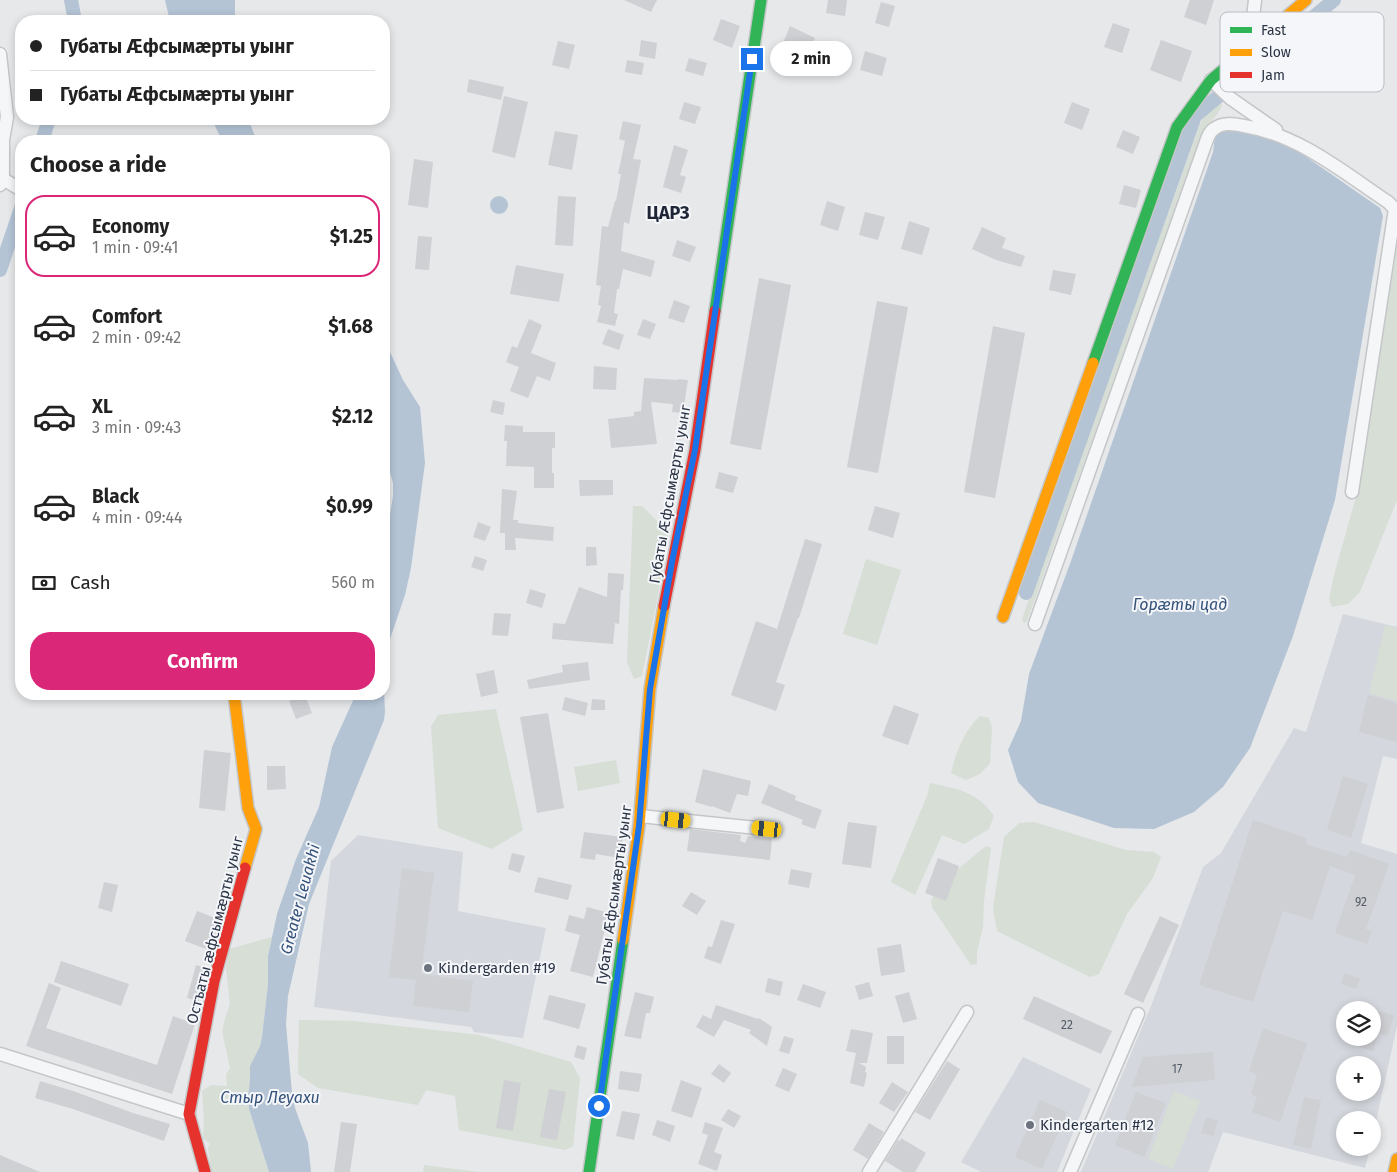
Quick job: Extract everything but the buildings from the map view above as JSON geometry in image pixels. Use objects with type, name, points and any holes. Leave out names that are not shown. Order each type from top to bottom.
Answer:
[{"type":"street","name":"Губаты Æфсымæрты уынг","points":[[589,1172],[640,816],[650,689],[672,562],[695,450],[761,0]]},
{"type":"street","points":[[1291,12],[1306,0]]},
{"type":"street","points":[[0,54],[6,116],[1,181],[15,187]]},
{"type":"street","points":[[1003,617],[1177,127],[1211,80],[1220,72]]},
{"type":"street","points":[[1211,80],[1220,89]]},
{"type":"street","points":[[1224,92],[1293,141],[1314,152],[1388,202],[1395,209],[1352,492]]},
{"type":"street","points":[[1036,624],[1209,134],[1223,124],[1236,125],[1258,128],[1293,141]]},
{"type":"street","name":"Остъаты æфсымæрты уынг","points":[[205,1172],[189,1114],[214,981],[256,829],[248,808],[235,700]]},
{"type":"street","points":[[640,816],[767,829]]},
{"type":"street","points":[[869,1172],[968,1012]]},
{"type":"street","points":[[1070,1172],[1138,1014]]},
{"type":"street","points":[[0,1054],[189,1114]]},
{"type":"street","points":[[1394,1172],[1397,1159]]},
{"type":"shaded area","points":[[1219,102],[1222,105],[1221,109],[1204,130],[1027,621],[1024,623],[1022,619],[1200,124],[1205,114]]},
{"type":"shaded area","points":[[1397,246],[1397,500],[1360,592],[1348,604],[1332,607],[1329,599],[1334,575],[1358,490]]},
{"type":"shaded area","points":[[633,506],[642,506],[670,534],[642,676],[634,679],[627,662]]},
{"type":"shaded area","points":[[866,559],[901,570],[877,645],[843,634]]},
{"type":"shaded area","points":[[1343,614],[1397,627],[1397,759],[1383,756],[1361,843],[1397,854],[1397,1026],[1381,1099],[1381,1056],[1336,1056],[1336,1101],[1380,1101],[1378,1111],[1336,1111],[1336,1156],[1368,1156],[1365,1168],[1223,1132],[1208,1172],[1081,1172],[1151,1006],[1203,867],[1221,853],[1294,728],[1306,732]]},
{"type":"shaded area","points":[[1385,625],[1397,628],[1397,701],[1369,693]]},
{"type":"shaded area","points":[[496,709],[523,830],[492,849],[438,828],[431,727],[438,715]]},
{"type":"shaded area","points":[[980,716],[989,718],[992,728],[990,763],[980,774],[966,780],[951,773],[961,742],[969,728]]},
{"type":"shaded area","points":[[616,760],[620,783],[578,791],[574,767]]},
{"type":"shaded area","points":[[930,783],[966,792],[981,801],[994,816],[989,829],[964,844],[942,835],[915,895],[891,882],[927,796]]},
{"type":"shaded area","points":[[1034,822],[1126,850],[1154,852],[1161,857],[1153,878],[1127,914],[1099,974],[1090,977],[997,931],[993,908],[1004,837],[1019,823]]},
{"type":"shaded area","name":"Kindergarden #19","points":[[358,835],[463,852],[458,911],[546,928],[523,1038],[474,1032],[471,1027],[314,1007],[331,861]]},
{"type":"shaded area","points":[[986,846],[991,848],[984,901],[983,926],[977,952],[977,964],[971,965],[932,907],[931,900],[952,874]]},
{"type":"shaded area","points":[[272,937],[268,956],[268,984],[262,1037],[260,1046],[250,1066],[248,1098],[249,1109],[269,1172],[211,1172],[208,1148],[210,1144],[203,1138],[202,1091],[211,1085],[227,1086],[226,1075],[230,1068],[222,1031],[230,1004],[226,967],[229,949]]},
{"type":"shaded area","points":[[299,1020],[354,1021],[480,1035],[571,1062],[580,1078],[573,1146],[565,1150],[459,1130],[455,1096],[426,1090],[418,1105],[318,1088],[298,1074]]},
{"type":"shaded area","name":"Kindergarten #12","points":[[1023,1057],[1091,1089],[1057,1172],[981,1172],[961,1162]]},
{"type":"shaded area","points":[[1174,1091],[1200,1101],[1173,1169],[1148,1159]]},
{"type":"shaded area","points":[[424,1165],[479,1172],[423,1172]]},
{"type":"water","points":[[165,0],[235,0],[235,15],[169,15]]},
{"type":"water","points":[[215,125],[250,125],[255,135],[219,135]]},
{"type":"water","name":"Горӕты цад","points":[[1221,130],[1257,136],[1292,147],[1380,208],[1383,216],[1335,500],[1293,636],[1250,748],[1223,787],[1194,812],[1154,829],[1114,828],[1038,803],[1018,782],[1008,750],[1021,721],[1029,674],[1071,561],[1213,152],[1215,136]]},
{"type":"water","points":[[499,196],[505,199],[508,205],[505,211],[499,214],[493,211],[490,205],[493,199]]},
{"type":"water","points":[[390,352],[403,380],[420,407],[425,463],[411,568],[405,595],[390,639],[390,514],[393,483],[390,472]]},
{"type":"water","name":"Стыр Леуахи","points":[[353,700],[384,700],[384,720],[309,904],[288,996],[286,1024],[292,1093],[295,1108],[308,1143],[311,1172],[269,1172],[249,1109],[250,1066],[260,1046],[262,1037],[268,984],[268,956],[277,914],[296,859],[319,807],[332,747]]},
{"type":"waterway","points":[[71,0],[74,15]]},
{"type":"waterway","points":[[1320,12],[1334,0]]},
{"type":"waterway","points":[[1026,593],[1195,116],[1224,92]]},
{"type":"waterway","points":[[44,135],[47,125]]},
{"type":"waterway","points":[[0,270],[15,226]]},
{"type":"traffic: fast","points":[[715,311],[761,0]]},
{"type":"traffic: fast","points":[[1093,363],[1177,127],[1211,80],[1220,72]]},
{"type":"traffic: fast","points":[[589,1172],[623,940]]},
{"type":"traffic: slow","points":[[1292,12],[1306,0]]},
{"type":"traffic: slow","points":[[1003,617],[1093,363]]},
{"type":"traffic: slow","points":[[623,940],[639,826],[650,689],[664,606]]},
{"type":"traffic: slow","points":[[235,700],[248,808],[256,829],[245,868]]},
{"type":"traffic: slow","points":[[1394,1172],[1397,1159]]},
{"type":"traffic: jam","points":[[664,606],[695,450],[715,311]]},
{"type":"traffic: jam","points":[[205,1172],[189,1114],[214,981],[245,868]]},
{"type":"place","name":"Kindergarden #19","points":[[428,968]]},
{"type":"place","name":"Kindergarten #12","points":[[1030,1125]]},
{"type":"district","name":"ЦАРЗ","points":[[668,213]]},
{"type":"route","points":[[599,1106],[639,826],[650,689],[672,562],[695,450],[752,59]]},
{"type":"water label","name":"Greater Leuakhi","points":[[300,899]]}]
